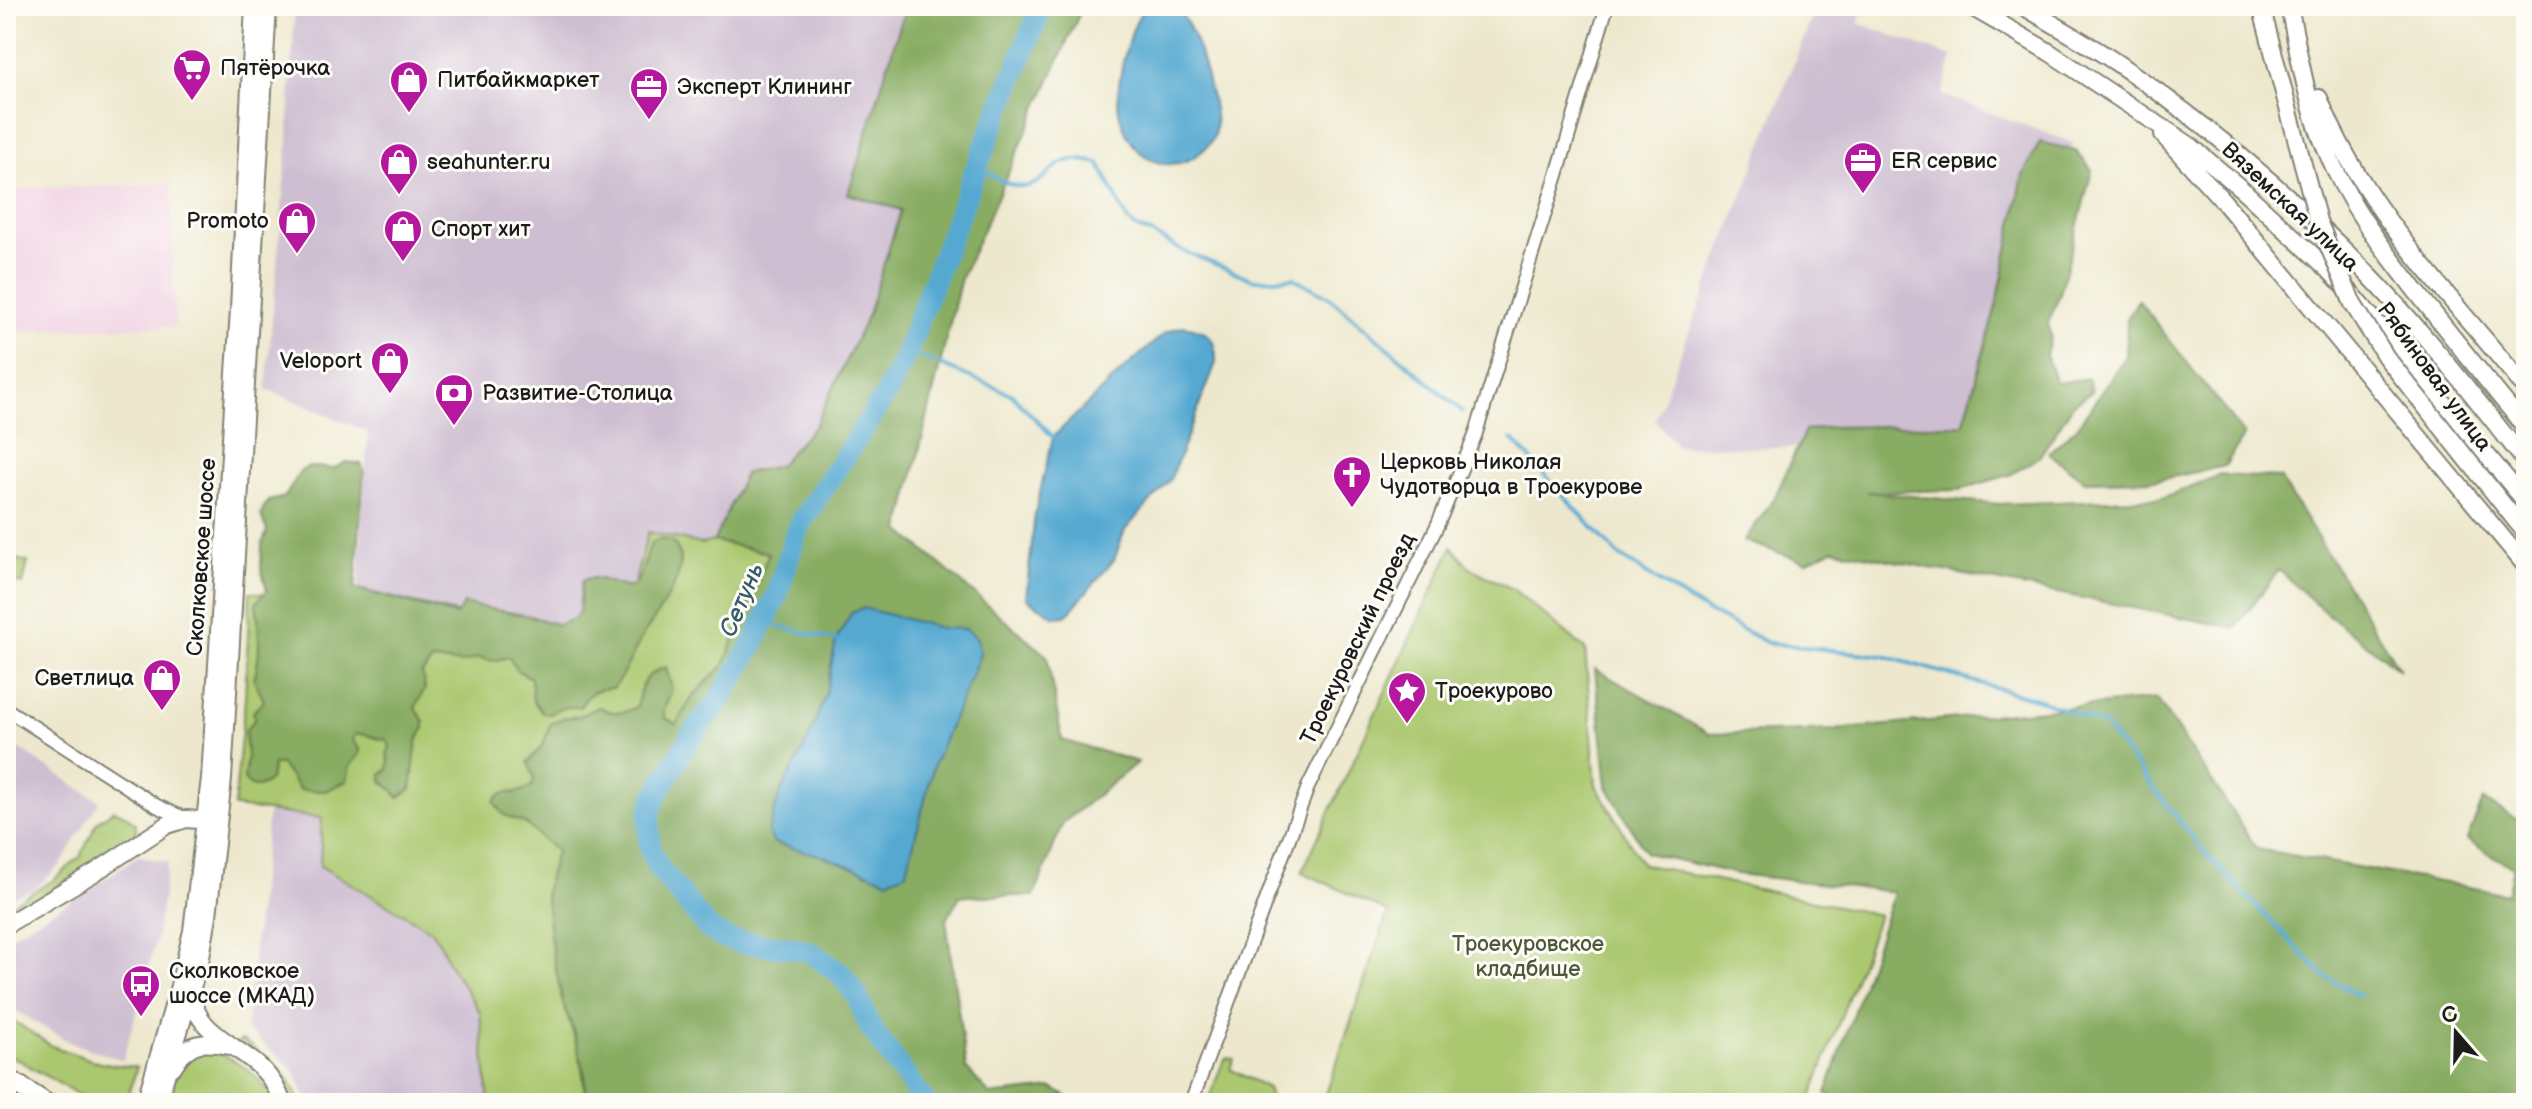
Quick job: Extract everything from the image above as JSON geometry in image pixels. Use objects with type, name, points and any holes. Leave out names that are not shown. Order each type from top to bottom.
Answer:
[{"type":"highway","points":[[6,1077],[46,1103]]},
{"type":"main road","name":"Вяземская улица","points":[[1970,6],[2140,111],[2192,147],[2245,192],[2329,270],[2409,359],[2526,502]]},
{"type":"main road","name":"Вяземская улица","points":[[2023,6],[2115,62],[2182,110],[2286,198],[2386,294],[2526,462]]},
{"type":"main road","name":"Рябиновая улица","points":[[2261,6],[2318,221],[2353,304],[2386,357],[2522,528]]},
{"type":"main road","name":"Рябиновая улица","points":[[2289,6],[2305,86],[2324,145],[2344,190],[2393,261],[2526,428]]},
{"type":"main road","name":"Сколковское шоссе","points":[[145,1103],[192,931],[225,749],[265,43],[261,7]]},
{"type":"main road","name":"Сколковское шоссе","points":[[158,1103],[191,990],[208,916],[212,821],[210,778],[261,7]]},
{"type":"main road","points":[[2297,43],[2333,133],[2354,172],[2406,246],[2526,389]]},
{"type":"main road","points":[[2140,111],[2224,202],[2526,566]]},
{"type":"main road","points":[[6,925],[94,873],[150,834],[186,819],[212,821]]},
{"type":"main road","points":[[191,990],[192,1002],[199,1016],[208,1027],[264,1071],[283,1103]]},
{"type":"main road","points":[[166,1079],[179,1056],[188,1048],[208,1042],[231,1046]]},
{"type":"street","name":"Троекуровский проезд","points":[[1191,1103],[1308,787],[1437,526],[1475,436],[1607,6]]},
{"type":"street","points":[[6,709],[157,806],[186,819]]},
{"type":"shaded area","points":[[295,6],[906,6],[848,194],[901,210],[868,314],[815,426],[778,466],[745,473],[714,541],[702,544],[616,652],[358,589],[368,432],[266,389],[288,140]]},
{"type":"shaded area","points":[[1816,6],[1864,6],[1858,23],[1952,57],[1942,95],[2073,143],[1970,436],[1791,448],[1677,446],[1655,420]]},
{"type":"shaded area","points":[[171,184],[175,326],[6,331],[6,200],[20,189]]},
{"type":"shaded area","points":[[6,740],[99,801],[61,864],[37,887],[8,900],[6,898]]},
{"type":"shaded area","points":[[268,812],[323,818],[321,866],[431,930],[480,1012],[489,1103],[306,1103],[298,1078],[290,1066],[246,1029]]},
{"type":"shaded area","points":[[138,856],[168,862],[156,940],[123,1060],[69,1042],[6,1005],[6,939],[89,890]]},
{"type":"green space","points":[[906,6],[1083,6],[961,278],[900,530],[1047,656],[1062,740],[1138,762],[1063,823],[1034,896],[960,896],[946,920],[966,1068],[990,1095],[1052,1088],[1078,1103],[585,1103],[585,1076],[562,1000],[545,892],[556,851],[526,824],[504,815],[494,802],[503,794],[522,791],[533,785],[534,777],[528,762],[543,745],[550,724],[599,707],[618,712],[632,709],[637,706],[645,681],[666,667],[672,689],[664,711],[665,718],[676,724],[693,696],[724,665],[769,553],[714,541],[745,473],[778,466],[815,426],[868,314],[901,210],[848,194]],"holes":[[[941,628],[966,629],[980,655],[935,761],[823,856],[774,843],[826,693],[836,640]]]},
{"type":"green space","points":[[2040,142],[2076,151],[2092,170],[2060,294],[2048,323],[2051,336],[2046,355],[2056,383],[2088,378],[2092,391],[2073,405],[2039,457],[2012,474],[1959,490],[1867,492],[2000,504],[2162,498],[2220,475],[2280,478],[2400,670],[2327,614],[2279,570],[2235,628],[1833,549],[1806,562],[1744,541],[1774,499],[1805,431],[1830,427],[1963,425],[1998,299],[2023,175]]},
{"type":"green space","points":[[2138,300],[2244,435],[2225,466],[2157,480],[2085,481],[2048,453],[2077,427],[2126,356],[2127,319]]},
{"type":"green space","points":[[346,462],[361,464],[364,471],[355,589],[456,615],[464,604],[530,616],[558,625],[574,619],[579,612],[582,581],[597,578],[620,586],[632,586],[639,577],[651,543],[665,540],[674,544],[680,554],[677,579],[618,682],[613,688],[594,692],[580,707],[543,713],[533,701],[531,678],[516,670],[509,657],[493,661],[478,658],[463,663],[432,661],[422,673],[425,688],[415,708],[424,721],[424,729],[417,741],[411,789],[398,798],[382,781],[389,761],[387,740],[360,734],[352,740],[360,749],[360,754],[350,766],[347,781],[325,791],[300,790],[281,765],[273,765],[270,780],[253,787],[244,779],[247,756],[245,731],[255,719],[253,712],[264,701],[254,679],[259,631],[256,603],[267,590],[261,568],[262,545],[267,531],[261,515],[269,501],[285,497],[303,470],[313,467],[333,469]]},
{"type":"green space","points":[[648,532],[702,544],[714,541],[769,553],[724,665],[693,696],[562,1000],[581,1063],[585,1103],[489,1103],[480,1012],[431,930],[320,866],[322,818],[234,807],[245,699],[250,592],[338,602],[358,589],[616,652]]},
{"type":"green space","name":"Троекуровское кладбище","points":[[1452,547],[1470,568],[1513,589],[1585,649],[1596,785],[1642,864],[1879,915],[1809,1103],[1323,1103],[1388,912],[1302,872]]},
{"type":"green space","points":[[6,557],[28,562],[23,584],[6,580]]},
{"type":"green space","points":[[1595,669],[1710,734],[1835,730],[2157,699],[2257,849],[2507,894],[2513,868],[2467,840],[2483,800],[2526,825],[2526,1103],[1849,1103],[1826,1094],[1894,892],[1737,874],[1646,853],[1607,787]]},
{"type":"green space","points":[[114,810],[136,824],[131,843],[6,916],[6,907],[54,880],[81,856],[97,822]]},
{"type":"green space","points":[[6,1016],[52,1046],[100,1063],[137,1067],[126,1103],[93,1103],[6,1053]]},
{"type":"green space","points":[[242,1040],[284,1074],[300,1103],[290,1103],[237,1043]]},
{"type":"green space","points":[[204,1049],[246,1068],[263,1084],[276,1103],[167,1103],[175,1077],[183,1064]]},
{"type":"green space","points":[[1227,1058],[1234,1059],[1230,1069],[1268,1088],[1270,1094],[1265,1103],[1207,1103]]},
{"type":"water","points":[[1145,6],[1176,6],[1183,16],[1201,57],[1214,108],[1215,132],[1211,141],[1193,157],[1173,164],[1151,160],[1142,153],[1127,135],[1119,111],[1118,93],[1123,62],[1131,33]]},
{"type":"water","points":[[1183,326],[1209,336],[1215,347],[1216,363],[1170,480],[1125,530],[1114,560],[1066,616],[1055,617],[1026,598],[1035,513],[1053,437],[1166,332]]},
{"type":"water","points":[[863,608],[941,628],[966,629],[977,638],[980,655],[935,761],[906,873],[887,880],[823,856],[774,843],[768,832],[780,794],[810,736],[826,693],[836,640],[852,612]]},
{"type":"waterway","name":"Сетунь","points":[[925,1103],[870,1027],[857,996],[841,974],[812,953],[738,942],[722,937],[707,927],[659,868],[650,850],[649,819],[654,799],[690,737],[717,704],[753,645],[777,595],[803,519],[885,396],[907,351],[1042,6]]},
{"type":"waterway","points":[[977,166],[1007,183],[1026,186],[1065,162],[1099,163],[1128,221],[1137,228],[1254,280],[1294,278],[1329,297],[1462,411]]},
{"type":"waterway","points":[[907,351],[1011,394],[1053,437]]},
{"type":"waterway","points":[[1512,439],[1618,555],[1697,606],[1768,643],[1884,656],[2043,701],[2104,725],[2204,852],[2324,976],[2360,996]]},
{"type":"waterway","points":[[763,623],[836,640]]},
{"type":"place","name":"Пятёрочка","points":[[192,102]]},
{"type":"place","name":"Питбайкмаркет","points":[[409,114]]},
{"type":"place","name":"Эксперт Клининг","points":[[649,121]]},
{"type":"place","name":"ER сервис","points":[[1863,195]]},
{"type":"place","name":"seahunter.ru","points":[[399,196]]},
{"type":"place","name":"Promoto","points":[[297,255]]},
{"type":"place","name":"Спорт хит","points":[[403,263]]},
{"type":"place","name":"Veloport","points":[[390,395]]},
{"type":"place","name":"Развитие-Столица","points":[[454,427]]},
{"type":"place","name":"Церковь Николая Чудотворца в Троекурове","points":[[1352,509]]},
{"type":"place","name":"Светлица","points":[[162,712]]},
{"type":"place","name":"Троекурово","points":[[1407,725]]},
{"type":"place","name":"Сколковское шоссе (МКАД)","points":[[141,1018]]}]
